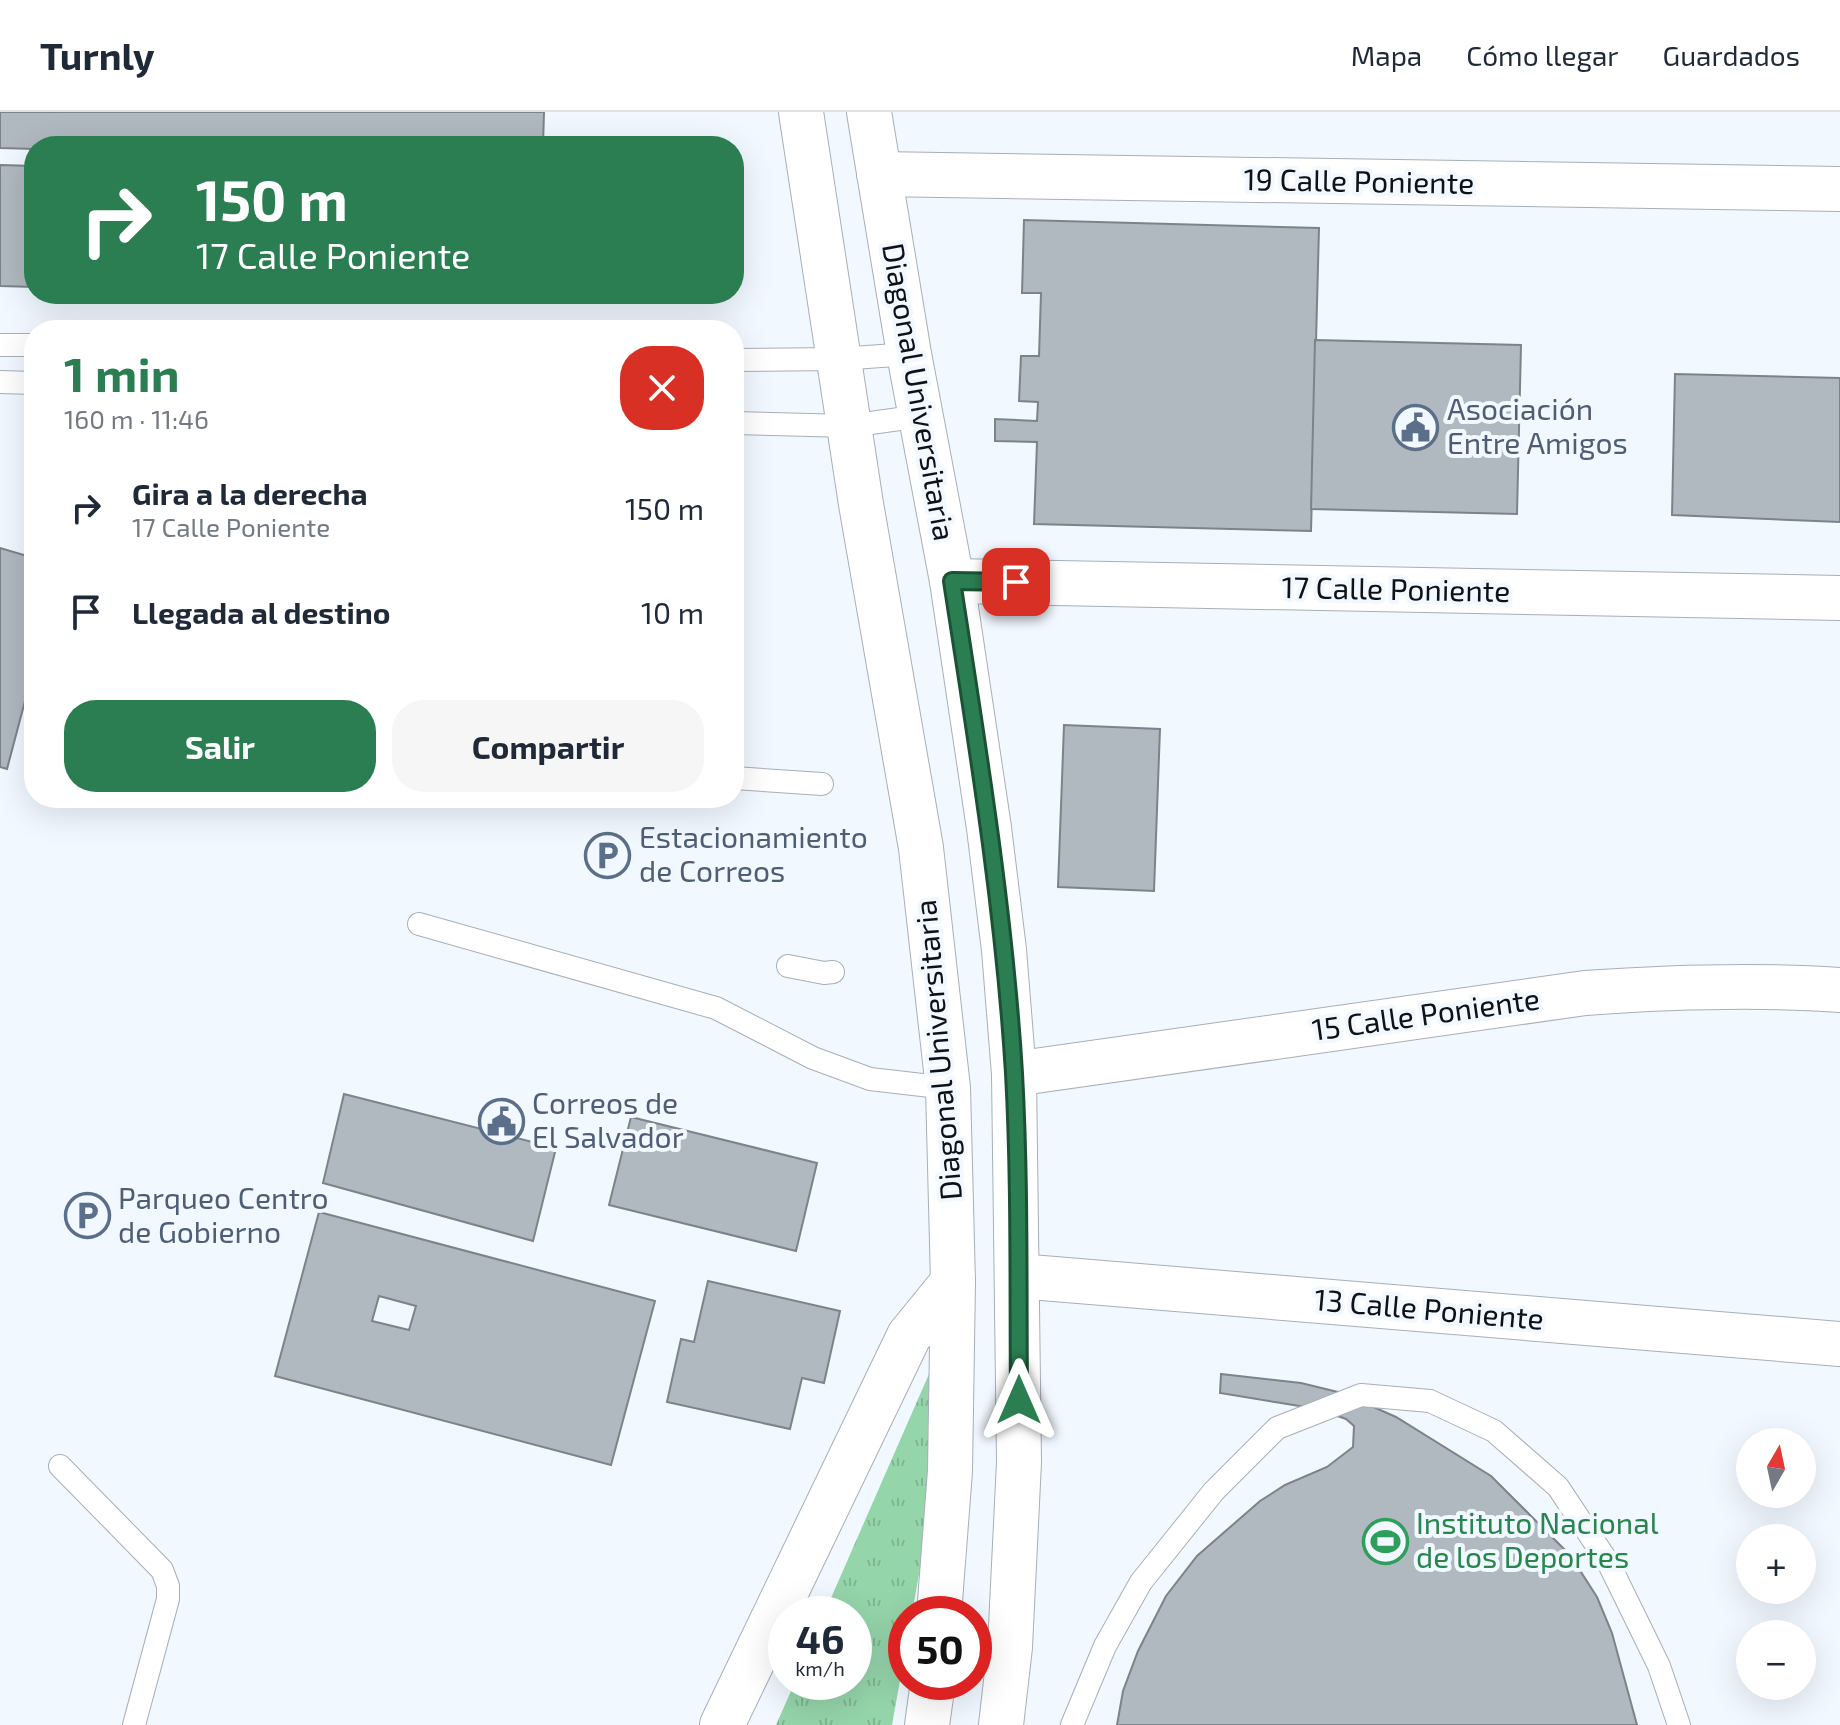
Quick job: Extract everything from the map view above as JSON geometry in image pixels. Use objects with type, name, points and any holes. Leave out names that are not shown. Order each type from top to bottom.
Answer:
[{"type":"street","name":"Diagonal Universitaria","points":[[801,112],[849,426],[921,848],[948,1088],[953,1282],[950,1471],[940,1596]]},
{"type":"street","name":"Diagonal Universitaria","points":[[869,112],[909,354],[952,581],[1004,950],[1014,1074],[1019,1462],[1010,1647],[1001,1725]]},
{"type":"street","name":"19 Calle Poniente","points":[[879,174],[1840,189]]},
{"type":"street","name":"17 Calle Poniente","points":[[952,581],[1840,598]]},
{"type":"street","name":"15 Calle Poniente","points":[[1014,1074],[1585,993],[1669,987],[1764,986],[1840,990]]},
{"type":"street","name":"13 Calle Poniente","points":[[1018,1276],[1840,1344]]},
{"type":"street","points":[[722,1725],[909,1336],[953,1282]]},
{"type":"street","points":[[927,1725],[930,1700]]},
{"type":"lane","points":[[0,345],[24,345]]},
{"type":"lane","points":[[744,360],[839,359],[909,354]]},
{"type":"lane","points":[[0,382],[24,383]]},
{"type":"lane","points":[[744,423],[849,426],[921,416]]},
{"type":"lane","points":[[744,779],[822,784]]},
{"type":"lane","points":[[419,924],[716,1008],[813,1058],[870,1079],[948,1088]]},
{"type":"lane","points":[[788,966],[833,972]]},
{"type":"lane","points":[[1072,1725],[1105,1646],[1141,1582],[1214,1491],[1277,1428],[1361,1395],[1430,1401],[1494,1431],[1558,1487],[1609,1564],[1659,1666],[1679,1725]]},
{"type":"lane","points":[[60,1466],[162,1570],[168,1586],[168,1599],[134,1725]]},
{"type":"green space","points":[[936,1358],[934,1488],[915,1596],[888,1596],[888,1700],[896,1700],[892,1725],[776,1725],[787,1700],[872,1700],[872,1596],[832,1596]]},
{"type":"building","points":[[0,112],[544,112],[543,136],[24,136],[24,149],[0,148]]},
{"type":"building","points":[[0,165],[24,166],[24,287],[0,286]]},
{"type":"building","points":[[1024,220],[1319,228],[1311,531],[1034,524],[1037,442],[995,441],[995,419],[1037,421],[1038,402],[1019,401],[1021,356],[1039,356],[1041,293],[1022,293]]},
{"type":"building","name":"Asociación Entre Amigos","points":[[1315,340],[1521,345],[1517,514],[1311,509]]},
{"type":"building","points":[[1675,374],[1840,378],[1840,522],[1672,515]]},
{"type":"building","points":[[0,548],[24,555],[24,705],[7,769],[0,767]]},
{"type":"building","points":[[1064,725],[1160,729],[1154,891],[1058,887]]},
{"type":"building","points":[[344,1094],[556,1148],[533,1241],[323,1183]]},
{"type":"building","points":[[631,1117],[817,1163],[796,1251],[609,1205]]},
{"type":"building","points":[[319,1212],[655,1301],[611,1465],[275,1376]],"holes":[[[379,1296],[416,1306],[409,1330],[372,1321]]]},
{"type":"building","points":[[708,1281],[840,1311],[824,1383],[802,1378],[790,1429],[667,1402],[681,1339],[694,1342]]},
{"type":"building","name":"Instituto Nacional de los Deportes","points":[[1221,1374],[1301,1383],[1342,1393],[1396,1417],[1491,1476],[1570,1555],[1597,1597],[1612,1633],[1637,1725],[1117,1725],[1123,1691],[1138,1651],[1166,1596],[1197,1556],[1260,1501],[1285,1485],[1327,1467],[1353,1447],[1354,1426],[1346,1419],[1318,1409],[1220,1393]]},
{"type":"place","name":"Asociación Entre Amigos","points":[[1416,427]]},
{"type":"place","name":"Estacionamiento de Correos","points":[[608,855]]},
{"type":"place","name":"Correos de El Salvador","points":[[501,1121]]},
{"type":"place","name":"Parqueo Centro de Gobierno","points":[[87,1216]]},
{"type":"place","name":"Instituto Nacional de los Deportes","points":[[1385,1541]]},
{"type":"route","points":[[1016,582],[952,581],[1004,950],[1014,1074],[1019,1400]]}]
